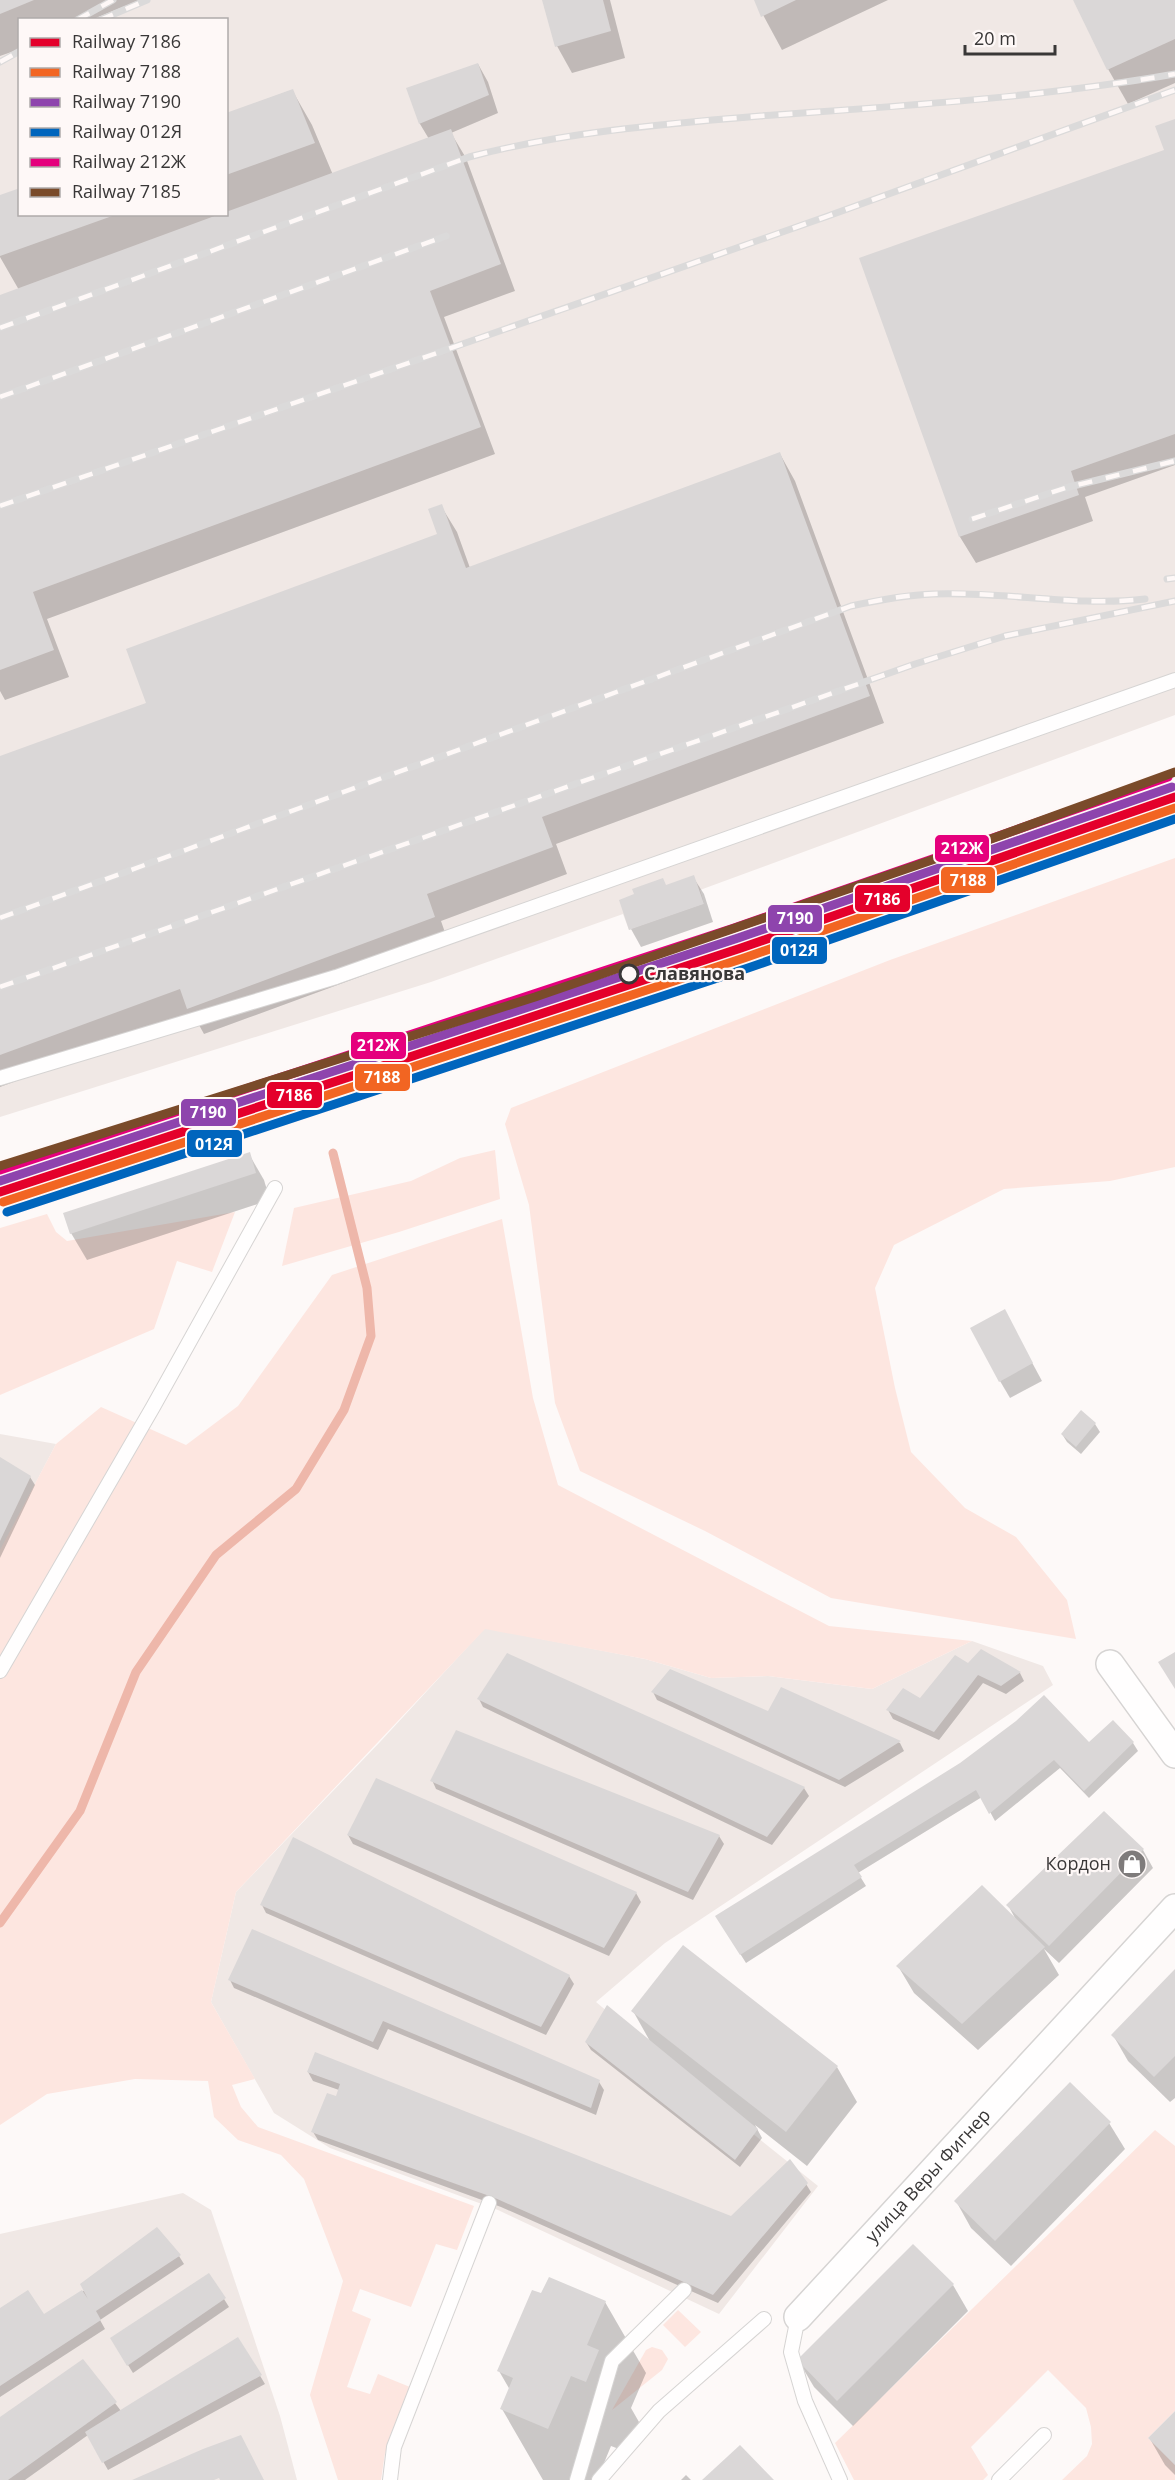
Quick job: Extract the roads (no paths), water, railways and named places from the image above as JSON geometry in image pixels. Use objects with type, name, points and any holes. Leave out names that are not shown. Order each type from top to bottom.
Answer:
[{"type":"street","points":[[1110,1664],[1175,1754]]},
{"type":"street","name":"улица Веры Фигнер","points":[[798,2317],[1175,1908]]},
{"type":"lane","points":[[0,1078],[336,976],[1175,680]]},
{"type":"lane","points":[[0,1671],[153,1407],[275,1188]]},
{"type":"lane","points":[[390,2480],[394,2447],[489,2203]]},
{"type":"lane","points":[[577,2480],[612,2361],[684,2290]]},
{"type":"lane","name":"улица Веры Фигнер","points":[[798,2317],[791,2352],[805,2401],[840,2480]]},
{"type":"lane","points":[[599,2480],[659,2411],[764,2319]]},
{"type":"lane","points":[[999,2480],[1044,2435]]},
{"type":"waterway","points":[[0,1923],[80,1811],[136,1672],[216,1555],[296,1489],[344,1410],[371,1336],[367,1288],[333,1153]]},
{"type":"railway","points":[[81,18],[113,0]]},
{"type":"railway","points":[[105,18],[147,0]]},
{"type":"railway","points":[[0,62],[18,52]]},
{"type":"railway","points":[[0,328],[469,157],[505,148],[577,135],[650,126],[1020,95],[1175,74]]},
{"type":"railway","points":[[0,506],[828,216],[1175,90]]},
{"type":"railway","points":[[0,397],[446,236]]},
{"type":"railway","points":[[972,519],[1065,488],[1175,461]]},
{"type":"railway","points":[[1167,579],[1175,578]]},
{"type":"railway","points":[[0,918],[851,606],[892,598],[933,594],[1092,601],[1145,599]]},
{"type":"railway","points":[[0,987],[915,664],[1005,636],[1175,601]]},
{"type":"rail line","name":"7185","points":[[0,1166],[535,997],[958,851],[1175,772]]},
{"type":"rail line","name":"212Ж","points":[[0,1170],[734,928],[1168,777]]},
{"type":"rail line","name":"7190","points":[[0,1181],[738,938],[1172,787]]},
{"type":"rail line","name":"7186","points":[[0,1192],[741,948],[1175,797]]},
{"type":"rail line","name":"7188","points":[[3,1202],[744,958],[1175,808]]},
{"type":"rail line","name":"012Я","points":[[7,1212],[748,968],[1175,819]]},
{"type":"place","name":"Славянова","points":[[629,974]]},
{"type":"place","name":"Кордон","points":[[1132,1864]]}]
